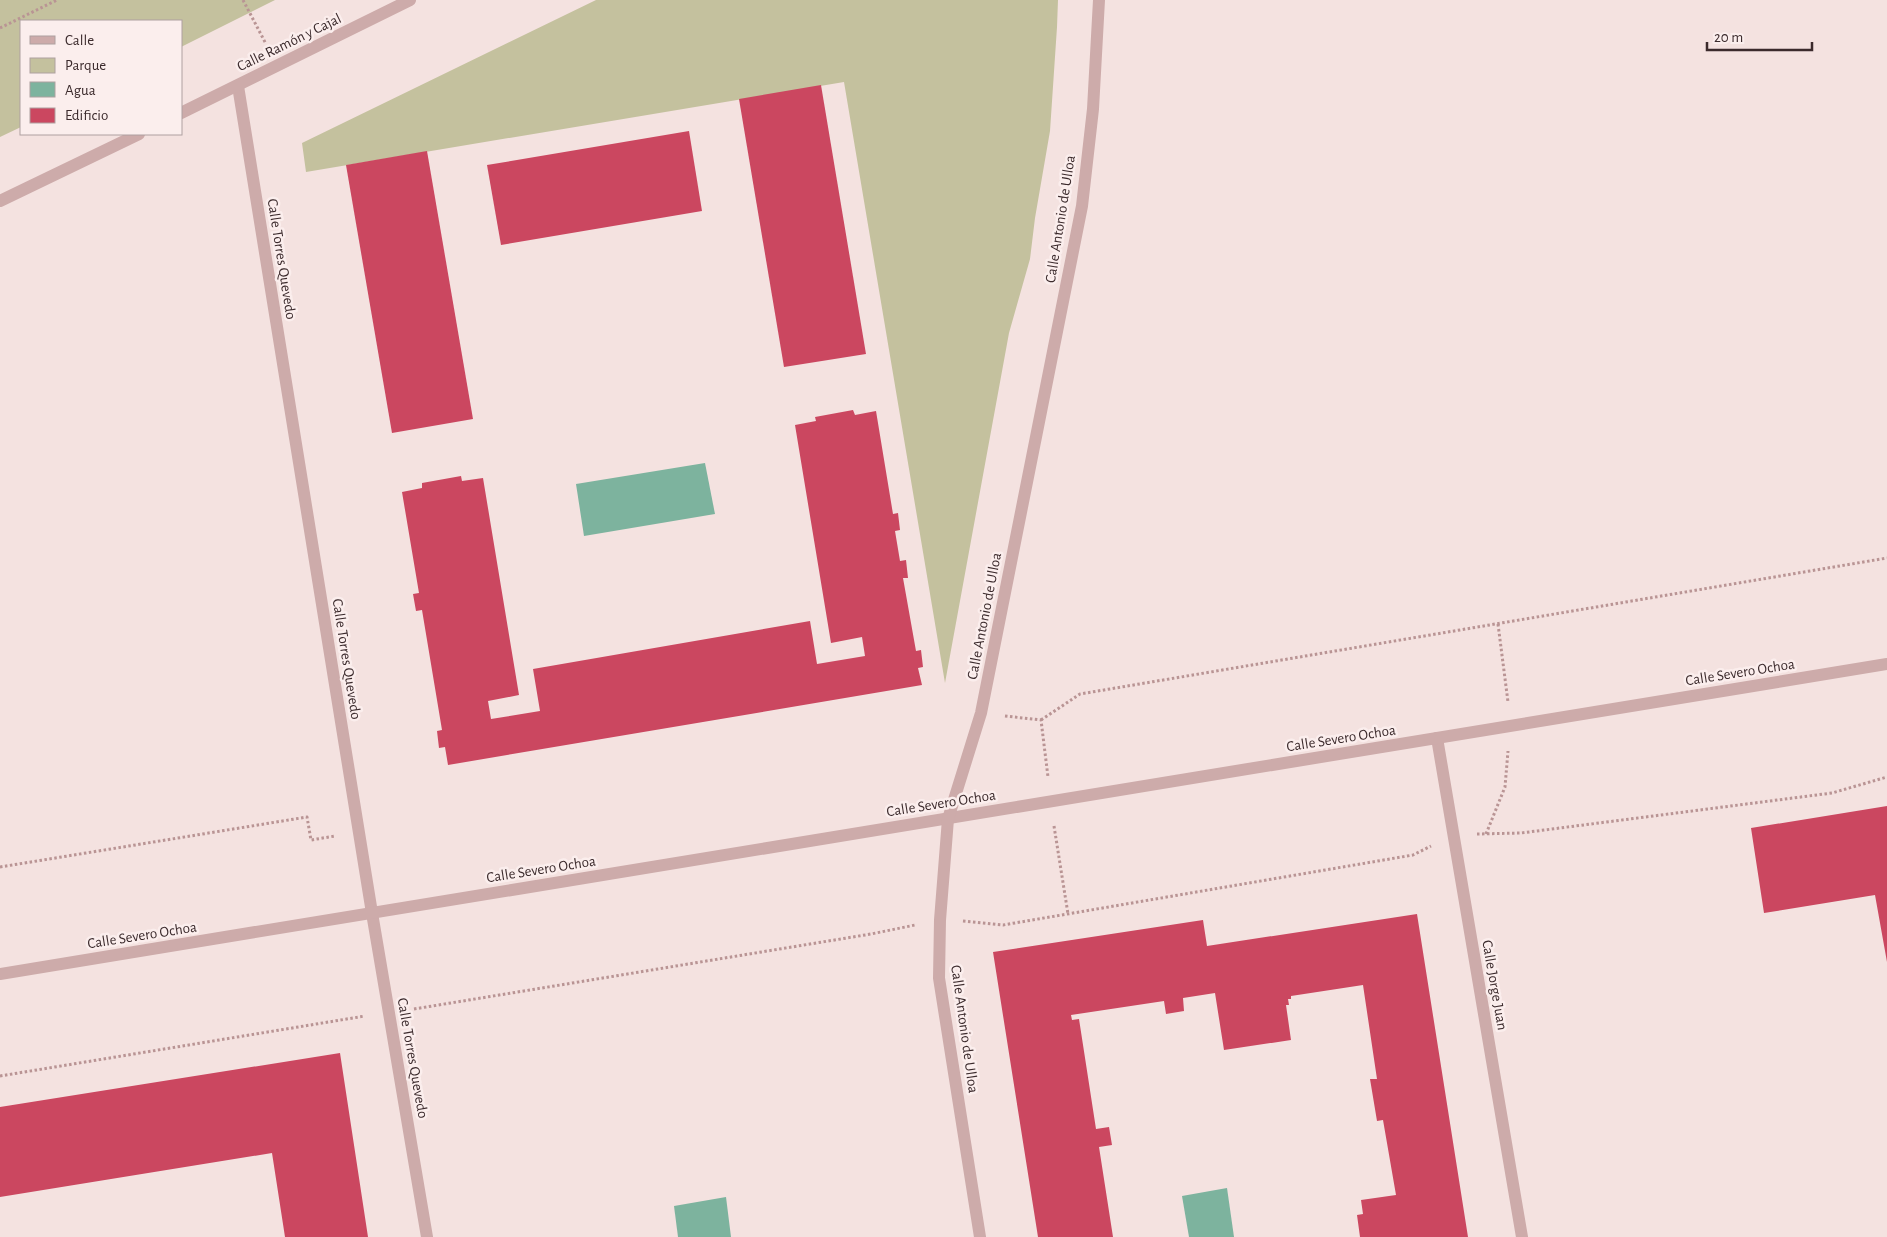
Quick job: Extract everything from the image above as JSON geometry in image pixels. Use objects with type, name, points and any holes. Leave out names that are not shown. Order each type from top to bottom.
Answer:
[{"type":"street","name":"Calle Ramón y Cajal","points":[[182,113],[410,0]]},
{"type":"street","name":"Calle Antonio de Ulloa","points":[[980,1237],[938,978],[940,920],[948,819],[981,713],[1082,206],[1093,109],[1098,0]]},
{"type":"street","name":"Calle Torres Quevedo","points":[[238,86],[358,832],[427,1237]]},
{"type":"street","points":[[0,202],[137,135]]},
{"type":"street","name":"Calle Severo Ochoa","points":[[0,974],[1887,664]]},
{"type":"street","name":"Calle Jorge Juan","points":[[1437,738],[1522,1237]]},
{"type":"path","points":[[0,28],[57,0]]},
{"type":"path","points":[[243,0],[278,66]]},
{"type":"path","points":[[1041,720],[1080,694],[1887,558]]},
{"type":"path","points":[[0,867],[307,817],[311,840],[358,832]]},
{"type":"green space","points":[[0,0],[275,0],[182,46],[182,20],[20,20],[20,127],[0,137]]},
{"type":"green space","points":[[596,0],[1058,0],[1050,131],[1030,259],[1009,333],[945,683],[844,82],[306,172],[302,143]]},
{"type":"water","points":[[705,463],[715,514],[584,536],[576,484]]},
{"type":"water","points":[[1227,1188],[1234,1237],[1189,1237],[1182,1196]]},
{"type":"water","points":[[726,1197],[731,1237],[678,1237],[674,1206]]},
{"type":"building","points":[[821,85],[866,354],[784,367],[739,99]]},
{"type":"building","points":[[689,131],[702,211],[501,245],[487,165]]},
{"type":"building","points":[[427,151],[473,419],[392,433],[346,165]]},
{"type":"building","points":[[853,410],[855,415],[876,411],[893,514],[898,513],[900,530],[895,531],[900,561],[906,560],[908,578],[903,578],[916,651],[921,650],[923,667],[918,668],[922,685],[448,765],[445,747],[439,748],[437,731],[442,730],[422,610],[416,611],[413,594],[419,593],[402,492],[422,488],[422,483],[461,476],[462,481],[483,478],[519,695],[488,701],[491,719],[540,711],[533,669],[810,621],[817,664],[865,656],[862,637],[831,643],[795,425],[816,421],[815,417]]},
{"type":"building","points":[[1887,806],[1887,962],[1875,895],[1764,913],[1751,828]]},
{"type":"building","points":[[1417,914],[1468,1237],[1360,1237],[1357,1215],[1363,1214],[1361,1200],[1396,1195],[1383,1120],[1377,1121],[1370,1079],[1377,1079],[1363,985],[1291,996],[1291,999],[1288,999],[1289,1005],[1286,1005],[1291,1040],[1224,1050],[1215,993],[1183,998],[1184,1011],[1166,1014],[1164,1001],[1071,1015],[1072,1020],[1079,1019],[1096,1129],[1109,1127],[1112,1145],[1099,1147],[1113,1237],[1038,1237],[993,952],[1203,920],[1207,946]]},
{"type":"building","points":[[340,1053],[368,1237],[285,1237],[272,1153],[0,1197],[0,1107]]}]
